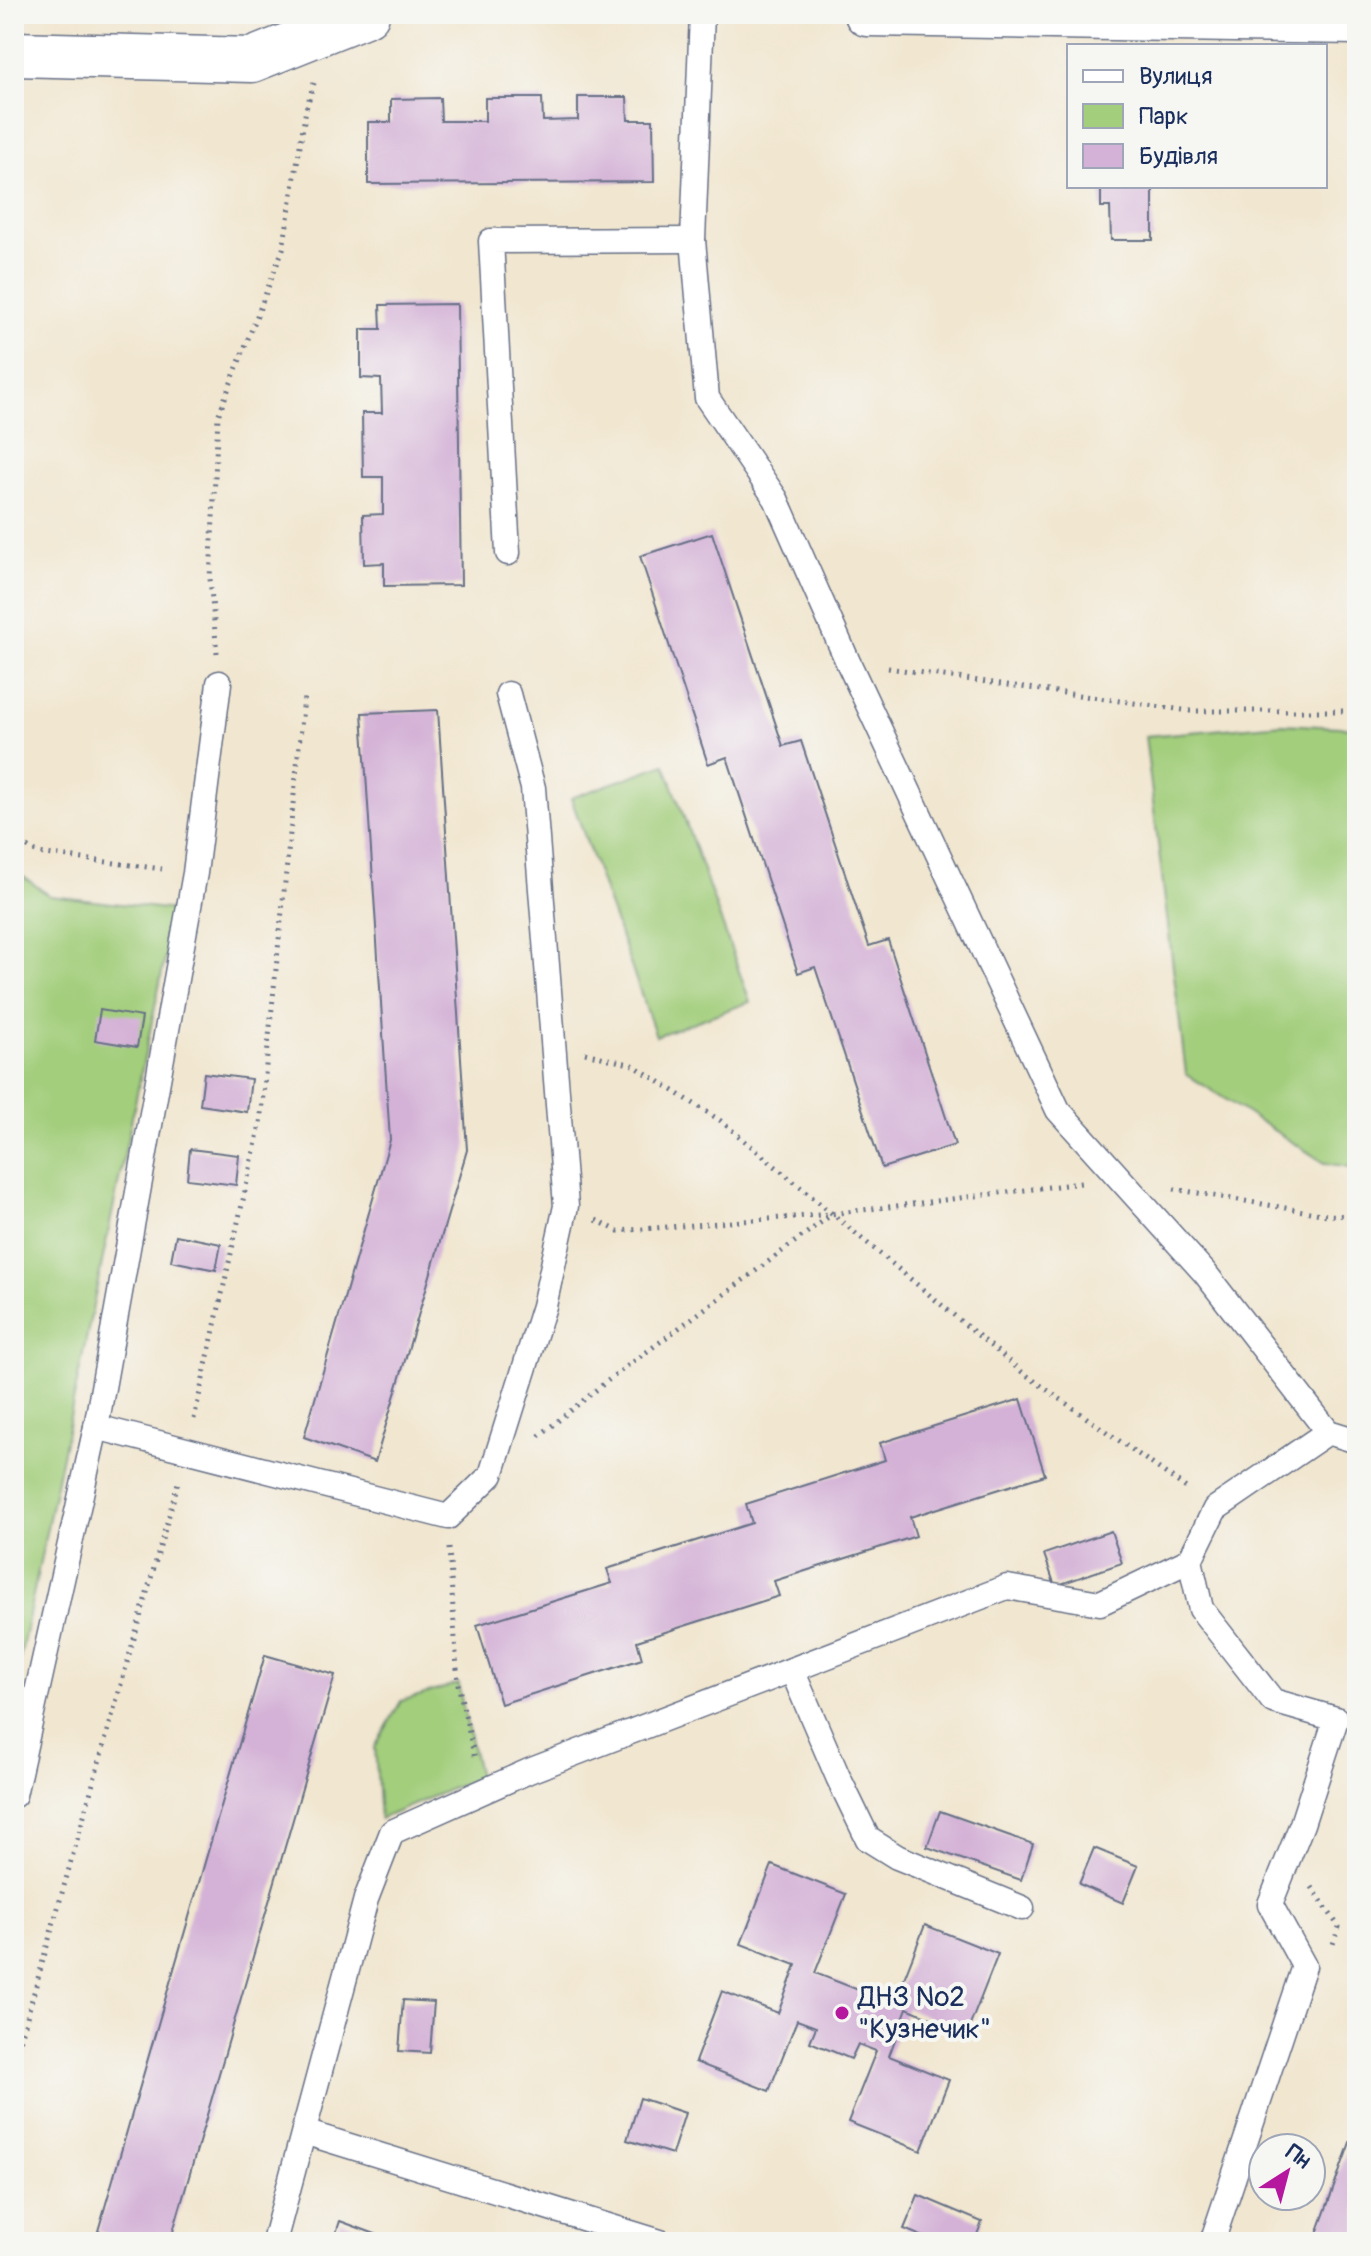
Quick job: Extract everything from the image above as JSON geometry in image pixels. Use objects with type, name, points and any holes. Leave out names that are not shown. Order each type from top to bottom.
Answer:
[{"type":"street","points":[[867,14],[1357,22]]},
{"type":"street","points":[[14,54],[252,60],[348,22]]},
{"type":"lane","points":[[702,14],[693,240],[707,398],[776,499],[848,662],[1058,1110],[1205,1273],[1328,1432],[1357,1441]]},
{"type":"lane","points":[[508,553],[491,241],[693,240]]},
{"type":"lane","points":[[14,1795],[96,1427],[195,873],[219,683]]},
{"type":"lane","points":[[96,1427],[448,1517],[491,1475],[544,1306],[566,1206],[533,788],[508,694]]},
{"type":"lane","points":[[274,2242],[366,1899],[392,1832],[529,1771],[1007,1587],[1100,1603],[1190,1560],[1215,1509],[1328,1432]]},
{"type":"lane","points":[[1190,1560],[1201,1609],[1273,1701],[1336,1719],[1302,1824],[1270,1904],[1304,1966],[1212,2242]]},
{"type":"lane","points":[[792,1670],[868,1839],[897,1857],[1022,1908]]},
{"type":"lane","points":[[304,2132],[660,2242]]},
{"type":"path","points":[[219,683],[210,579],[218,416],[283,249],[306,109],[348,22]]},
{"type":"path","points":[[848,662],[1190,711],[1357,711]]},
{"type":"path","points":[[14,2063],[188,1449],[260,1124],[304,698]]},
{"type":"path","points":[[14,838],[37,853],[195,873]]},
{"type":"path","points":[[553,1045],[633,1065],[721,1121],[1022,1372],[1215,1509]]},
{"type":"path","points":[[566,1206],[618,1231],[831,1214],[1023,1188],[1124,1181],[1327,1215],[1357,1216]]},
{"type":"path","points":[[491,1475],[606,1382],[831,1214]]},
{"type":"path","points":[[448,1517],[458,1684],[483,1791]]},
{"type":"green space","points":[[1282,724],[1357,728],[1357,1168],[1325,1163],[1186,1074],[1145,736]]},
{"type":"green space","points":[[665,764],[750,1002],[656,1036],[571,798]]},
{"type":"green space","points":[[14,870],[50,896],[175,910],[14,1687]]},
{"type":"green space","points":[[458,1684],[479,1777],[380,1819],[375,1747],[401,1701]]},
{"type":"building","points":[[578,97],[627,97],[628,120],[653,120],[654,182],[368,184],[368,122],[391,122],[391,99],[440,98],[441,121],[485,121],[485,98],[542,98],[543,121],[578,120]]},
{"type":"building","points":[[1101,188],[1153,188],[1153,240],[1111,240],[1110,207],[1101,207]]},
{"type":"building","points":[[457,304],[461,585],[384,586],[384,563],[364,564],[363,515],[383,514],[383,477],[363,477],[362,413],[382,413],[381,379],[361,378],[361,329],[381,329],[380,305]]},
{"type":"building","points":[[712,533],[783,746],[801,741],[869,946],[888,940],[955,1145],[882,1168],[815,967],[798,973],[727,757],[708,764],[640,556]]},
{"type":"building","points":[[438,710],[467,1150],[375,1462],[304,1437],[390,1140],[362,713]]},
{"type":"building","points":[[100,1010],[142,1017],[137,1047],[95,1040]]},
{"type":"building","points":[[204,1073],[251,1079],[247,1112],[200,1105]]},
{"type":"building","points":[[190,1149],[239,1155],[236,1185],[187,1179]]},
{"type":"building","points":[[176,1235],[221,1244],[216,1270],[171,1261]]},
{"type":"building","points":[[1021,1399],[1045,1475],[910,1517],[916,1536],[774,1581],[779,1596],[637,1641],[642,1659],[501,1704],[477,1625],[612,1583],[607,1569],[752,1523],[746,1504],[885,1460],[880,1443]]},
{"type":"building","points":[[1111,1531],[1122,1563],[1055,1586],[1044,1554]]},
{"type":"building","points":[[265,1655],[335,1675],[170,2242],[134,2242],[98,2231]]},
{"type":"building","points":[[940,1811],[1033,1844],[1021,1880],[927,1847]]},
{"type":"building","points":[[1094,1848],[1138,1866],[1123,1903],[1079,1884]]},
{"type":"building","points":[[772,1865],[846,1894],[815,1973],[894,2004],[925,1925],[998,1954],[967,2033],[907,2008],[889,2056],[949,2080],[921,2151],[848,2122],[876,2051],[858,2044],[851,2059],[810,2042],[816,2027],[797,2020],[769,2091],[695,2062],[722,1991],[778,2013],[796,1965],[741,1944]]},
{"type":"building","points":[[403,2000],[434,2002],[430,2053],[399,2051]]},
{"type":"building","points":[[640,2098],[685,2113],[672,2154],[627,2140]]},
{"type":"building","points":[[1357,2123],[1357,2242],[1314,2242],[1327,2212]]},
{"type":"building","points":[[918,2195],[982,2222],[974,2242],[936,2242],[904,2229]]},
{"type":"building","points":[[340,2221],[397,2242],[333,2242]]},
{"type":"place","name":"ДНЗ №2 \"Кузнечик\"","points":[[842,2013]]}]
